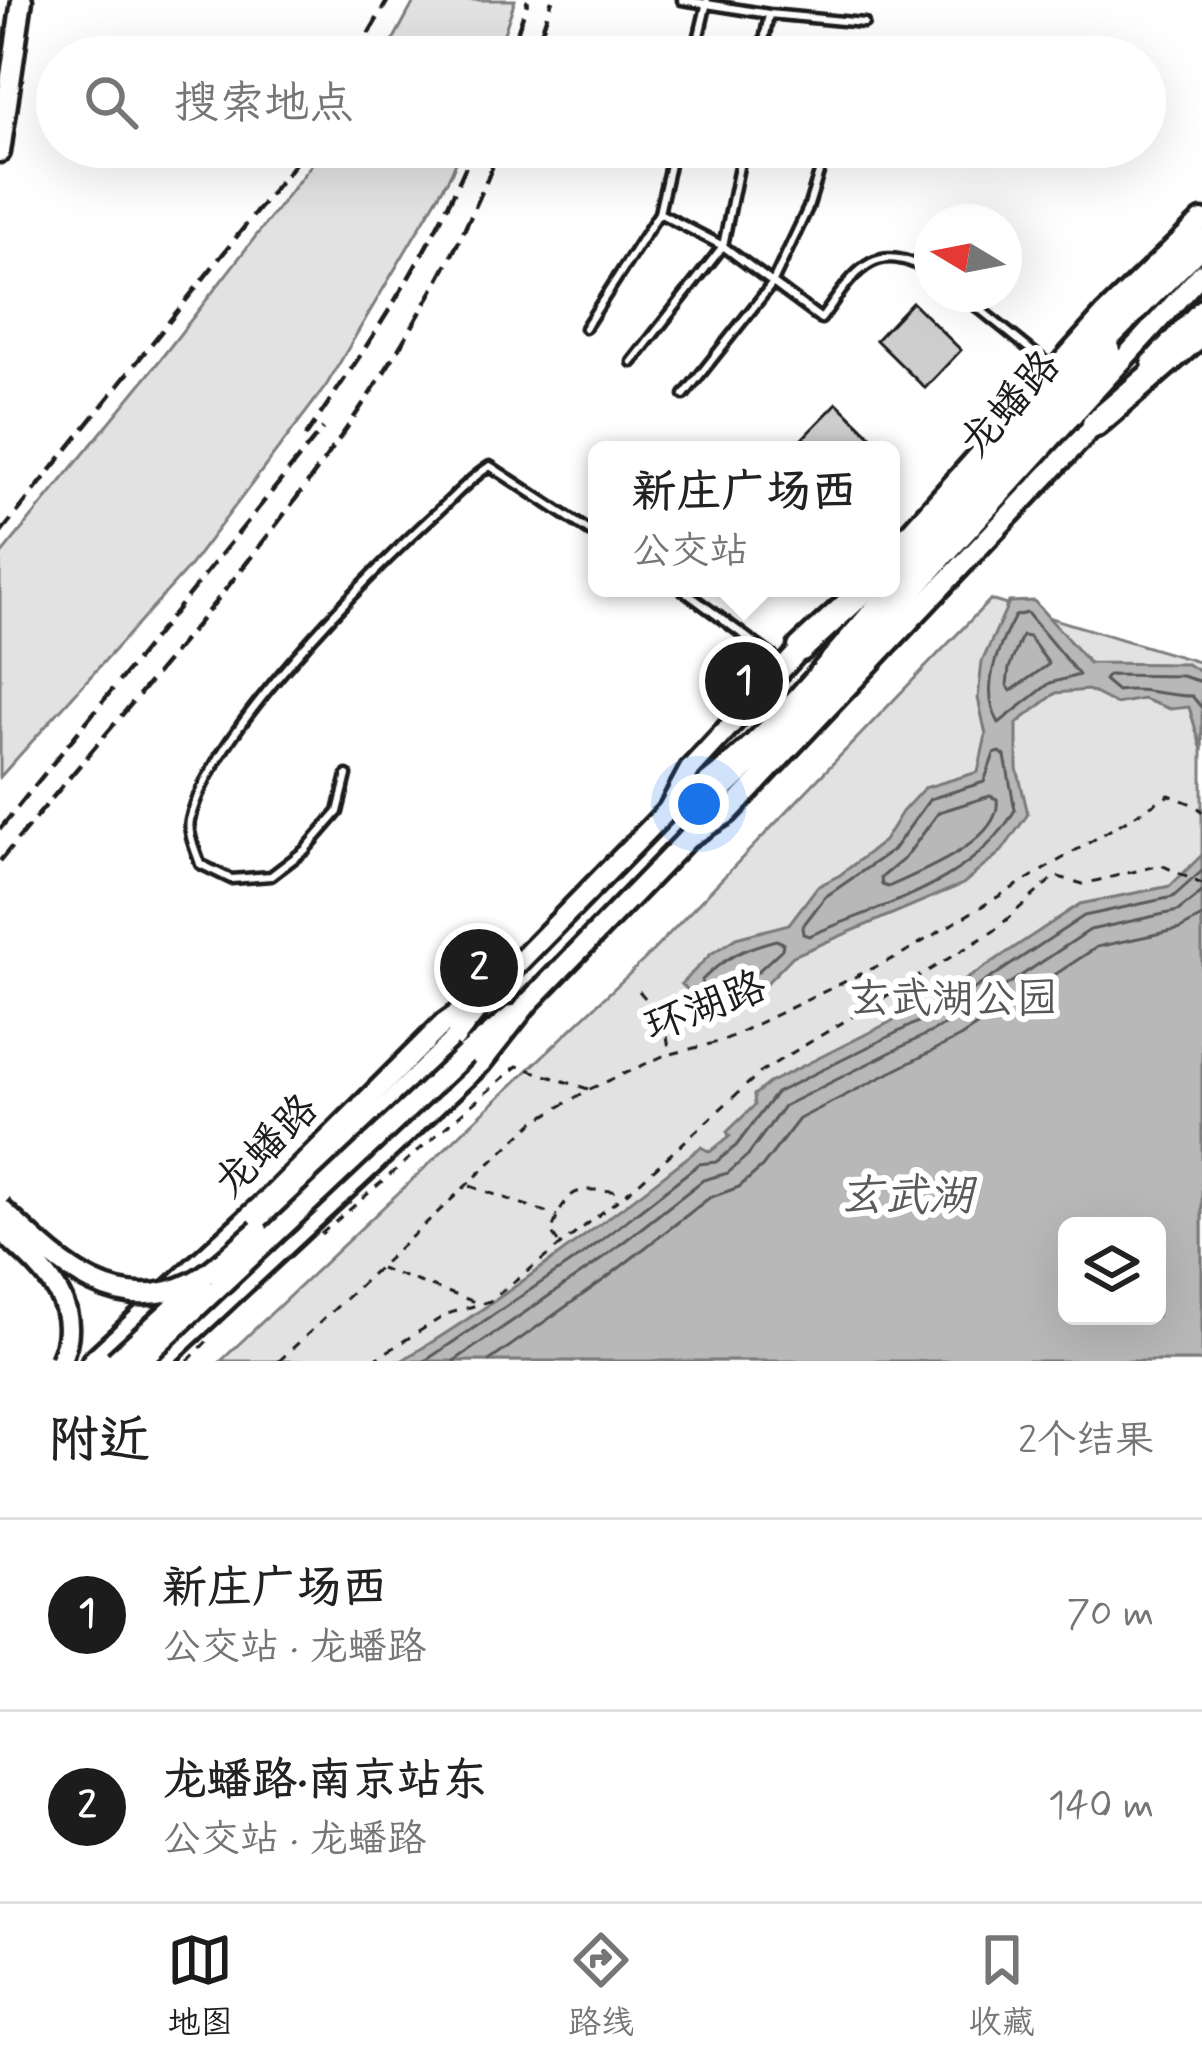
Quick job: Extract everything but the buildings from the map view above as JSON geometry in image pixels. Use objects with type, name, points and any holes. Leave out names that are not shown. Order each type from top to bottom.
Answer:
[{"type":"highway","points":[[900,557],[930,530],[1059,385],[1202,246]]},
{"type":"highway","points":[[1095,424],[1202,332]]},
{"type":"highway","points":[[793,657],[853,597]]},
{"type":"main road","points":[[0,152],[22,0]]},
{"type":"main road","name":"龙蟠路","points":[[900,543],[1104,315],[1202,220]]},
{"type":"main road","name":"龙蟠路","points":[[900,579],[1202,246]]},
{"type":"main road","name":"龙蟠路","points":[[668,810],[708,795],[834,683],[943,556],[1202,273]]},
{"type":"main road","name":"龙蟠路","points":[[161,1361],[481,1063],[529,1002],[689,837],[728,813],[1202,309]]},
{"type":"main road","name":"龙蟠路","points":[[689,837],[708,795],[822,673],[885,597]]},
{"type":"main road","name":"龙蟠路","points":[[92,1361],[266,1201],[442,1024],[495,987],[668,810],[690,769],[793,657]]},
{"type":"main road","name":"龙蟠路","points":[[140,1361],[459,1048],[495,987]]},
{"type":"main road","name":"龙蟠路","points":[[115,1361],[459,1048],[529,1002]]},
{"type":"main road","points":[[0,1208],[74,1274],[119,1292],[139,1293],[193,1282],[258,1230]]},
{"type":"main road","points":[[0,1230],[61,1295],[69,1327],[60,1361]]},
{"type":"lane","points":[[682,0],[864,23]]},
{"type":"lane","points":[[699,36],[707,2]]},
{"type":"lane","points":[[764,36],[769,14]]},
{"type":"lane","points":[[585,328],[659,213],[669,168]]},
{"type":"lane","points":[[632,362],[723,246],[738,168]]},
{"type":"lane","points":[[684,395],[772,284],[808,208],[820,168]]},
{"type":"lane","points":[[659,213],[723,246],[821,319],[852,277],[876,257],[904,258],[914,263]]},
{"type":"lane","points":[[983,312],[1055,370]]},
{"type":"lane","points":[[347,775],[338,812],[305,850],[271,876],[231,879],[200,864],[188,825],[224,749],[314,639],[470,478],[490,466],[588,530]]},
{"type":"lane","points":[[695,597],[793,657]]},
{"type":"path","name":"环湖路","points":[[279,1361],[534,1122],[590,1089],[670,1054],[722,1041],[900,955],[1169,795],[1202,812]]},
{"type":"path","points":[[372,1361],[447,1314],[490,1301],[626,1192],[762,1071],[994,931],[1055,876],[1083,884],[1161,865],[1202,884]]},
{"type":"path","points":[[639,992],[657,1011],[670,1054]]},
{"type":"path","points":[[310,1244],[517,1066],[590,1089]]},
{"type":"path","points":[[469,1185],[557,1216]]},
{"type":"path","points":[[559,1243],[550,1232],[565,1197],[579,1188],[626,1192]]},
{"type":"path","points":[[378,1267],[479,1304]]},
{"type":"path","points":[[188,1361],[218,1330]]},
{"type":"green space","points":[[415,0],[515,0],[503,36],[395,36]]},
{"type":"green space","points":[[309,168],[453,168],[326,386],[189,567],[0,777],[0,556]]},
{"type":"green space","name":"玄武湖公园","points":[[990,600],[1202,663],[1202,1361],[221,1361],[644,960]]},
{"type":"water","points":[[1034,601],[1089,663],[1187,664],[1202,673],[1202,750],[1189,707],[1170,709],[1143,699],[1116,704],[1088,690],[1056,693],[1017,723],[1017,768],[1028,814],[1002,851],[963,884],[793,956],[756,994],[722,1019],[681,984],[711,954],[736,938],[789,924],[817,887],[884,841],[924,788],[978,772],[986,735],[978,698],[982,662],[1009,602]]},
{"type":"water","name":"玄武湖","points":[[1202,855],[1202,1361],[401,1361],[517,1285],[701,1147],[710,1152],[730,1136],[727,1132],[755,1105],[754,1095],[769,1083],[938,998],[1080,904],[1170,886]]},
{"type":"railway","points":[[367,36],[388,0]]},
{"type":"railway","points":[[516,36],[528,0]]},
{"type":"railway","points":[[540,36],[552,0]]},
{"type":"railway","points":[[0,534],[291,168]]},
{"type":"railway","points":[[305,437],[419,260],[465,168]]},
{"type":"railway","points":[[0,861],[209,610],[345,431],[458,244],[491,168]]},
{"type":"railway","points":[[0,829],[323,428]]},
{"type":"place","name":"新庄广场西","points":[[744,681]]},
{"type":"place","name":"龙蟠路·南京站东","points":[[479,968]]}]
